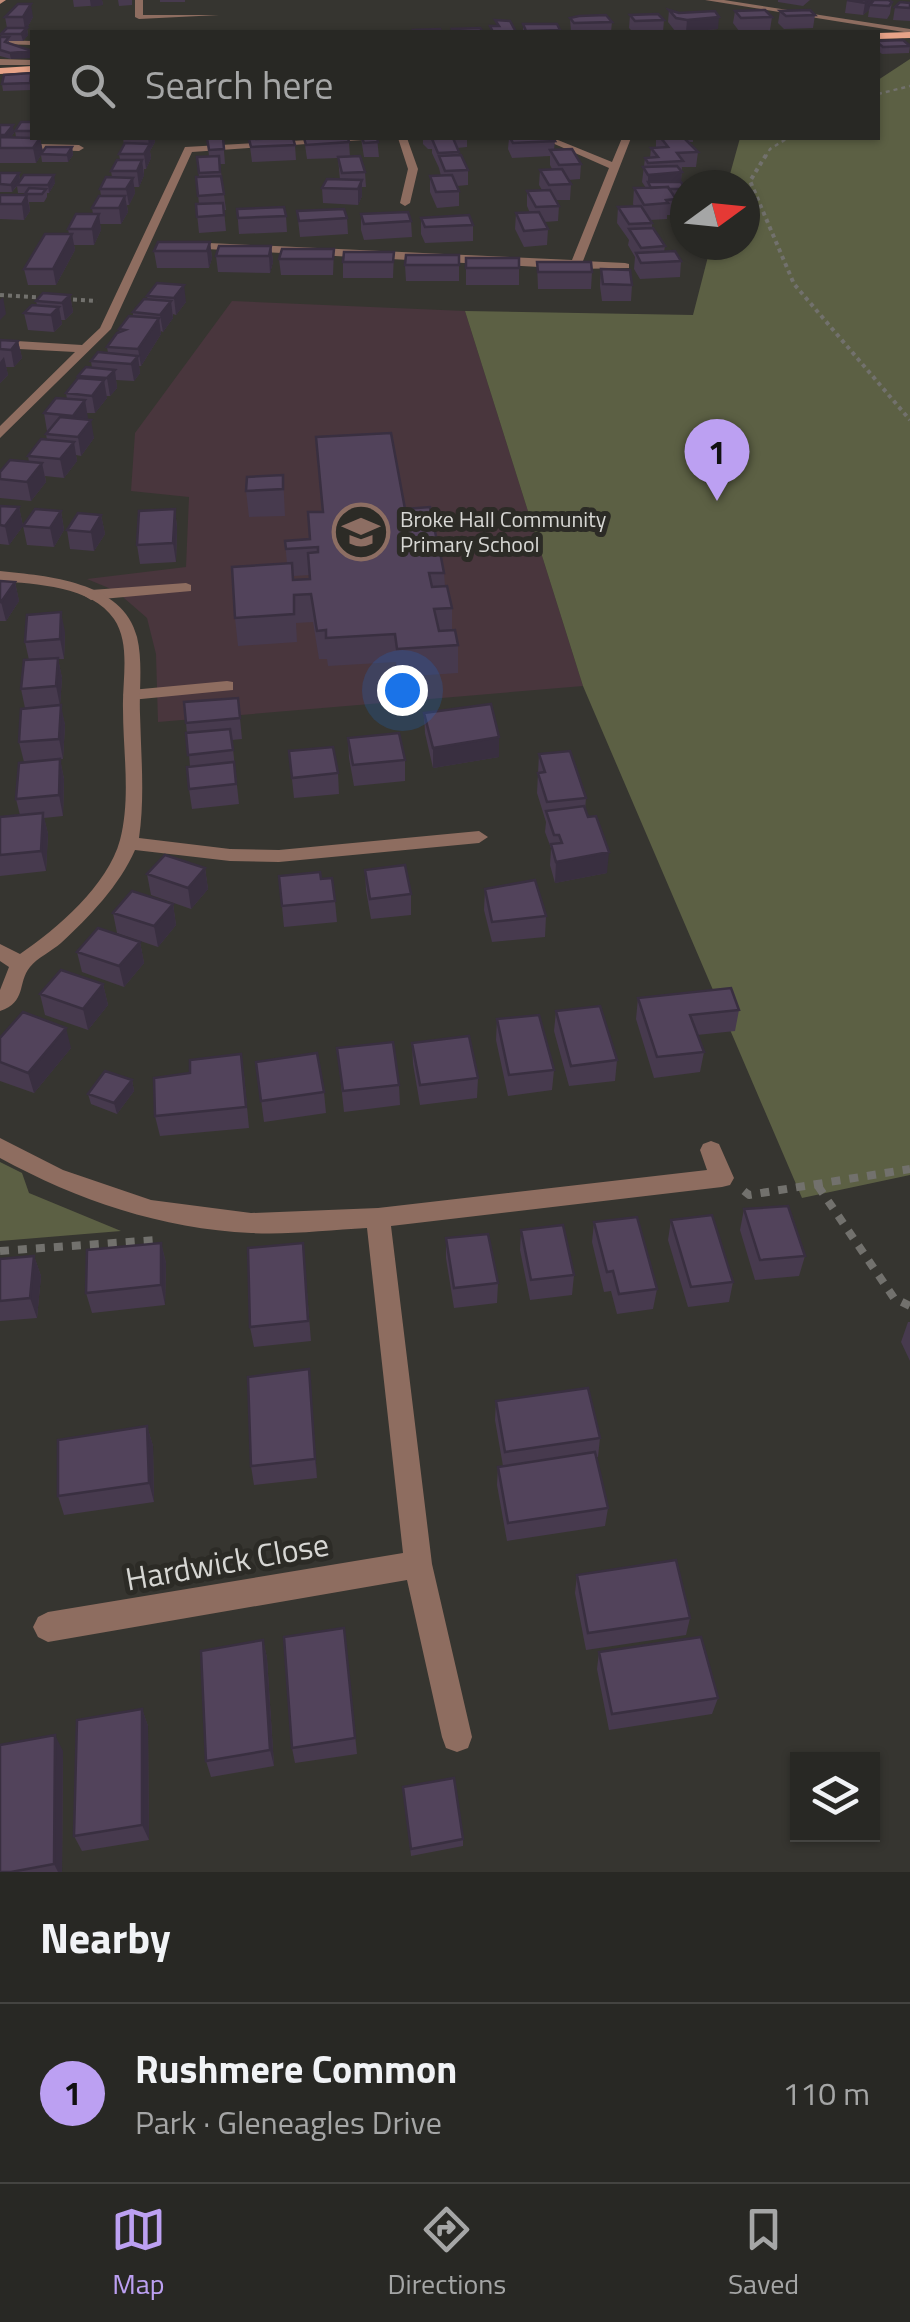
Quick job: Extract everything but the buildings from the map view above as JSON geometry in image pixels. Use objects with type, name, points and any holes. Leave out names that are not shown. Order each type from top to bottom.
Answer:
[{"type":"main road","points":[[880,32],[910,33]]},
{"type":"main road","points":[[0,67],[30,67]]},
{"type":"street","points":[[139,0],[139,18],[215,15]]},
{"type":"street","points":[[709,0],[865,30]]},
{"type":"street","points":[[0,42],[30,42]]},
{"type":"street","points":[[0,434],[104,329],[188,148],[346,140]]},
{"type":"street","points":[[403,140],[413,169],[405,203]]},
{"type":"street","points":[[551,140],[614,166]]},
{"type":"street","points":[[575,266],[625,140]]},
{"type":"street","points":[[0,146],[78,148]]},
{"type":"street","points":[[144,242],[164,244]]},
{"type":"street","points":[[184,244],[625,266]]},
{"type":"street","points":[[0,344],[86,349]]},
{"type":"street","points":[[0,576],[48,581],[90,596],[120,615],[131,644],[130,842],[95,896],[44,949],[20,964],[12,991],[0,1003]]},
{"type":"street","points":[[90,596],[186,588]]},
{"type":"street","points":[[131,696],[227,686]]},
{"type":"street","points":[[130,842],[279,856],[479,837]]},
{"type":"street","points":[[0,951],[20,964]]},
{"type":"street","points":[[0,1147],[55,1178],[150,1210],[252,1222],[378,1218],[722,1178],[711,1150]]},
{"type":"street","points":[[378,1218],[418,1564],[457,1737]]},
{"type":"street","name":"Hardwick Close","points":[[48,1627],[418,1564]]},
{"type":"path","points":[[880,94],[910,86]]},
{"type":"path","points":[[784,140],[770,148],[750,182],[794,284],[910,420]]},
{"type":"path","points":[[0,294],[118,302]]},
{"type":"path","points":[[722,1178],[749,1195],[910,1169]]},
{"type":"path","points":[[818,1186],[894,1298],[910,1306]]},
{"type":"path","points":[[0,1251],[173,1239]]},
{"type":"shaded area","name":"Broke Hall Community Primary School","points":[[232,301],[465,311],[583,686],[158,722],[156,654],[147,618],[116,591],[87,579],[186,567],[189,497],[131,491],[135,433]]},
{"type":"green space","points":[[910,59],[910,1175],[802,1198],[583,686],[465,311],[693,315],[707,260],[760,260],[760,170],[731,170],[739,140],[880,140],[880,79]]},
{"type":"green space","points":[[0,1162],[22,1173],[29,1193],[121,1231],[0,1241]]},
{"type":"place","name":"Rushmere Common","points":[[717,501]]},
{"type":"place","name":"Broke Hall Community Primary School","points":[[361,532]]}]
